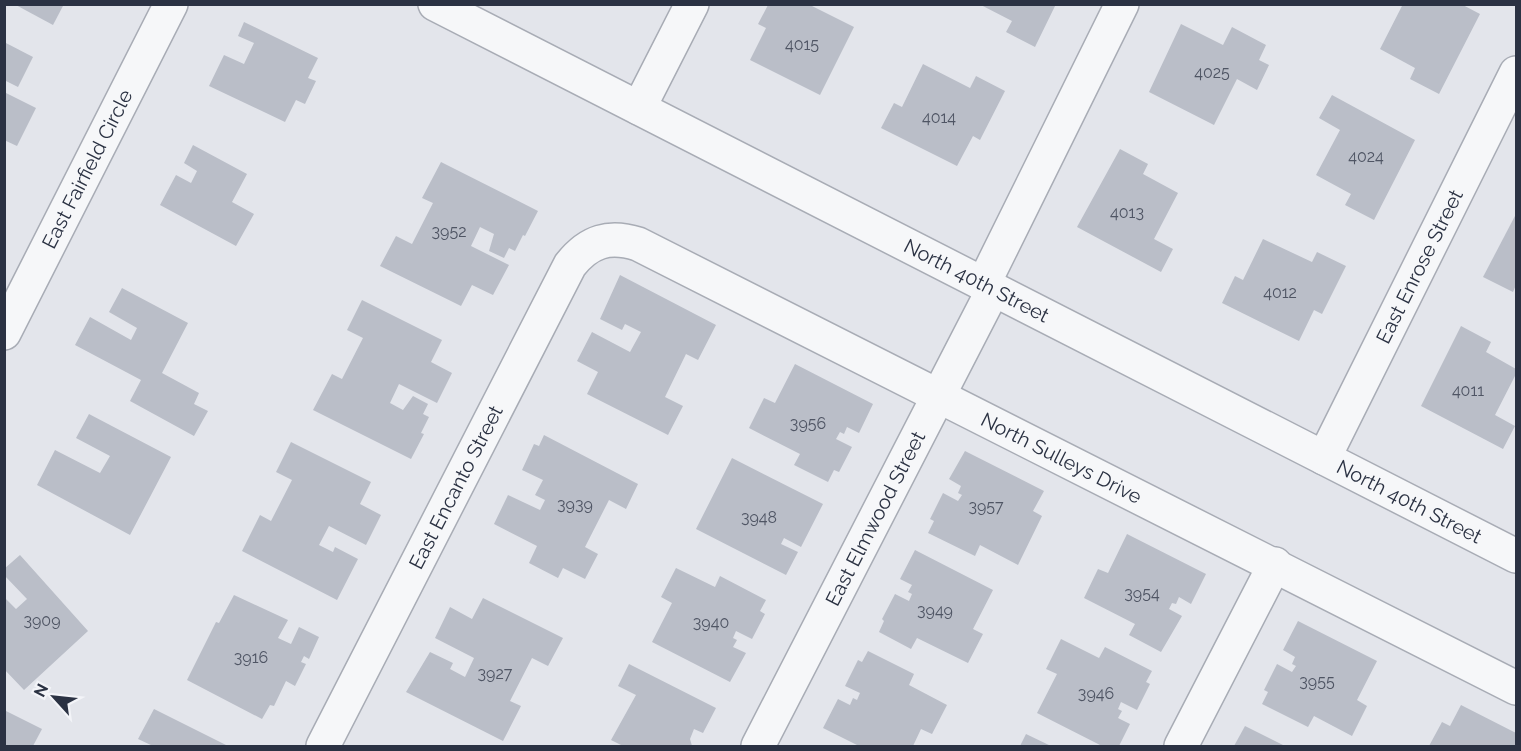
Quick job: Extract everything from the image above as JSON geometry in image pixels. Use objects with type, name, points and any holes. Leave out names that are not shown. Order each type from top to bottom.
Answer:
[{"type":"street","name":"East Fairfield Circle","points":[[4,333],[171,4]]},
{"type":"street","name":"North 40th Street","points":[[435,4],[1516,556]]},
{"type":"street","points":[[639,108],[692,4]]},
{"type":"street","name":"East Elmwood Street","points":[[758,747],[938,396],[1122,4]]},
{"type":"street","name":"East Enrose Street","points":[[1324,458],[1516,73]]},
{"type":"street","name":"North Sulleys Drive","points":[[603,240],[616,238],[639,244],[1516,688]]},
{"type":"street","name":"East Encanto Street","points":[[323,747],[570,265],[587,248],[603,240]]},
{"type":"street","points":[[1182,747],[1275,564]]},
{"type":"building","points":[[14,4],[64,4],[53,25]]},
{"type":"building","points":[[979,4],[1056,4],[1035,47],[1006,32],[1012,21]]},
{"type":"building","points":[[1403,4],[1461,4],[1480,14],[1439,94],[1410,79],[1415,68],[1380,49]]},
{"type":"building","points":[[768,5],[810,5],[854,27],[820,95],[750,60],[766,28],[758,24]]},
{"type":"building","points":[[244,22],[318,58],[308,78],[316,81],[305,104],[296,100],[285,122],[209,86],[224,55],[244,64],[254,43],[238,36]]},
{"type":"building","points":[[1181,24],[1223,45],[1232,27],[1266,45],[1259,60],[1269,65],[1257,90],[1237,79],[1214,125],[1149,92]]},
{"type":"building","points":[[4,42],[33,57],[18,87],[4,80]]},
{"type":"building","points":[[923,64],[970,88],[976,76],[1005,91],[980,140],[973,136],[957,166],[881,128],[894,103],[902,107]]},
{"type":"building","points":[[4,92],[36,108],[17,146],[4,140]]},
{"type":"building","points":[[1332,95],[1415,140],[1374,220],[1345,205],[1351,194],[1316,175],[1340,130],[1319,118]]},
{"type":"building","points":[[193,145],[247,174],[232,202],[254,214],[236,246],[160,205],[176,175],[191,183],[197,171],[184,163]]},
{"type":"building","points":[[1120,149],[1148,164],[1143,174],[1178,193],[1154,239],[1173,249],[1161,272],[1077,227]]},
{"type":"building","points":[[441,162],[538,211],[515,251],[509,248],[504,258],[489,251],[494,234],[480,227],[471,246],[509,265],[493,295],[472,285],[461,306],[380,266],[396,236],[412,244],[433,203],[422,198]]},
{"type":"building","points":[[1516,214],[1516,285],[1513,292],[1483,277]]},
{"type":"building","points":[[1263,239],[1312,262],[1317,252],[1346,266],[1322,314],[1314,310],[1299,341],[1222,303],[1235,276],[1243,280]]},
{"type":"building","points":[[620,275],[716,325],[698,360],[686,354],[665,397],[683,406],[668,435],[587,394],[598,372],[577,361],[592,332],[630,352],[641,332],[625,324],[622,330],[600,319]]},
{"type":"building","points":[[122,288],[188,323],[162,373],[199,393],[194,404],[208,411],[194,436],[130,401],[141,380],[75,345],[90,317],[131,340],[137,328],[109,312]]},
{"type":"building","points":[[362,300],[442,340],[431,362],[452,373],[437,403],[399,384],[390,403],[403,410],[413,396],[428,404],[423,414],[429,417],[421,433],[424,434],[411,459],[313,410],[332,374],[342,379],[363,338],[347,330]]},
{"type":"building","points":[[1461,326],[1491,342],[1486,352],[1516,369],[1516,374],[1495,415],[1515,426],[1503,449],[1421,406]]},
{"type":"building","points":[[795,364],[873,404],[859,433],[847,427],[844,434],[840,432],[836,439],[852,447],[839,472],[834,470],[828,482],[794,465],[800,454],[749,428],[764,398],[775,403]]},
{"type":"building","points":[[89,414],[171,457],[130,535],[37,485],[55,450],[100,473],[110,456],[76,438]]},
{"type":"building","points":[[544,435],[638,484],[626,509],[609,500],[585,547],[598,554],[585,579],[563,568],[558,578],[529,563],[537,546],[494,524],[508,495],[540,510],[545,500],[535,495],[543,480],[522,470],[534,444],[539,446]]},
{"type":"building","points":[[291,442],[371,482],[360,504],[381,515],[366,545],[329,526],[319,545],[333,552],[335,547],[358,559],[337,600],[242,551],[260,515],[271,521],[292,480],[276,472]]},
{"type":"building","points":[[965,451],[1044,491],[1033,511],[1042,516],[1018,565],[980,545],[975,556],[928,533],[934,521],[930,519],[943,493],[958,501],[962,495],[958,493],[961,486],[949,479]]},
{"type":"building","points":[[732,458],[823,504],[801,547],[784,538],[781,544],[798,552],[786,575],[696,529]]},
{"type":"building","points":[[1127,534],[1206,574],[1191,604],[1179,597],[1176,604],[1172,603],[1169,609],[1182,616],[1161,652],[1129,635],[1135,624],[1084,598],[1098,569],[1108,573]]},
{"type":"building","points":[[915,550],[993,590],[973,629],[983,634],[968,663],[917,638],[911,649],[879,632],[884,621],[882,619],[895,594],[909,601],[912,594],[908,592],[912,585],[900,579]]},
{"type":"building","points":[[20,555],[88,631],[24,690],[4,669],[4,597],[16,609],[27,599],[4,575],[4,569]]},
{"type":"building","points":[[676,568],[715,587],[720,576],[766,600],[760,611],[765,614],[752,639],[736,631],[733,638],[737,640],[733,647],[746,653],[730,682],[652,642],[672,603],[661,597]]},
{"type":"building","points":[[234,595],[288,620],[278,638],[291,644],[299,627],[319,637],[309,659],[304,656],[301,662],[306,664],[295,686],[286,681],[274,706],[270,705],[262,719],[187,680],[216,622],[219,623]]},
{"type":"building","points":[[483,598],[563,638],[548,666],[532,658],[510,701],[521,706],[503,741],[406,692],[430,652],[453,663],[450,669],[465,677],[474,658],[435,638],[450,607],[472,619]]},
{"type":"building","points":[[1298,621],[1377,661],[1357,700],[1367,706],[1352,736],[1314,716],[1308,727],[1262,704],[1268,692],[1264,690],[1277,664],[1292,672],[1296,666],[1292,664],[1295,657],[1283,650]]},
{"type":"building","points":[[1061,639],[1099,658],[1105,647],[1152,671],[1146,682],[1150,684],[1137,710],[1121,702],[1118,709],[1122,711],[1118,718],[1130,724],[1119,746],[1102,746],[1037,713],[1057,674],[1046,669]]},
{"type":"building","points":[[868,651],[914,674],[909,685],[947,705],[932,734],[921,729],[913,746],[859,746],[823,728],[838,699],[850,705],[853,698],[857,700],[860,693],[845,686],[858,660],[862,662]]},
{"type":"building","points":[[629,664],[716,708],[703,733],[694,729],[690,739],[692,746],[623,746],[611,740],[636,695],[618,686]]},
{"type":"building","points":[[1461,705],[1516,733],[1516,746],[1429,746],[1442,722],[1450,726]]},
{"type":"building","points":[[154,709],[228,746],[153,746],[138,739]]},
{"type":"building","points":[[4,710],[42,729],[33,746],[4,746]]},
{"type":"building","points":[[1245,726],[1285,746],[1234,746]]},
{"type":"building","points":[[1026,734],[1051,746],[1020,746]]}]
